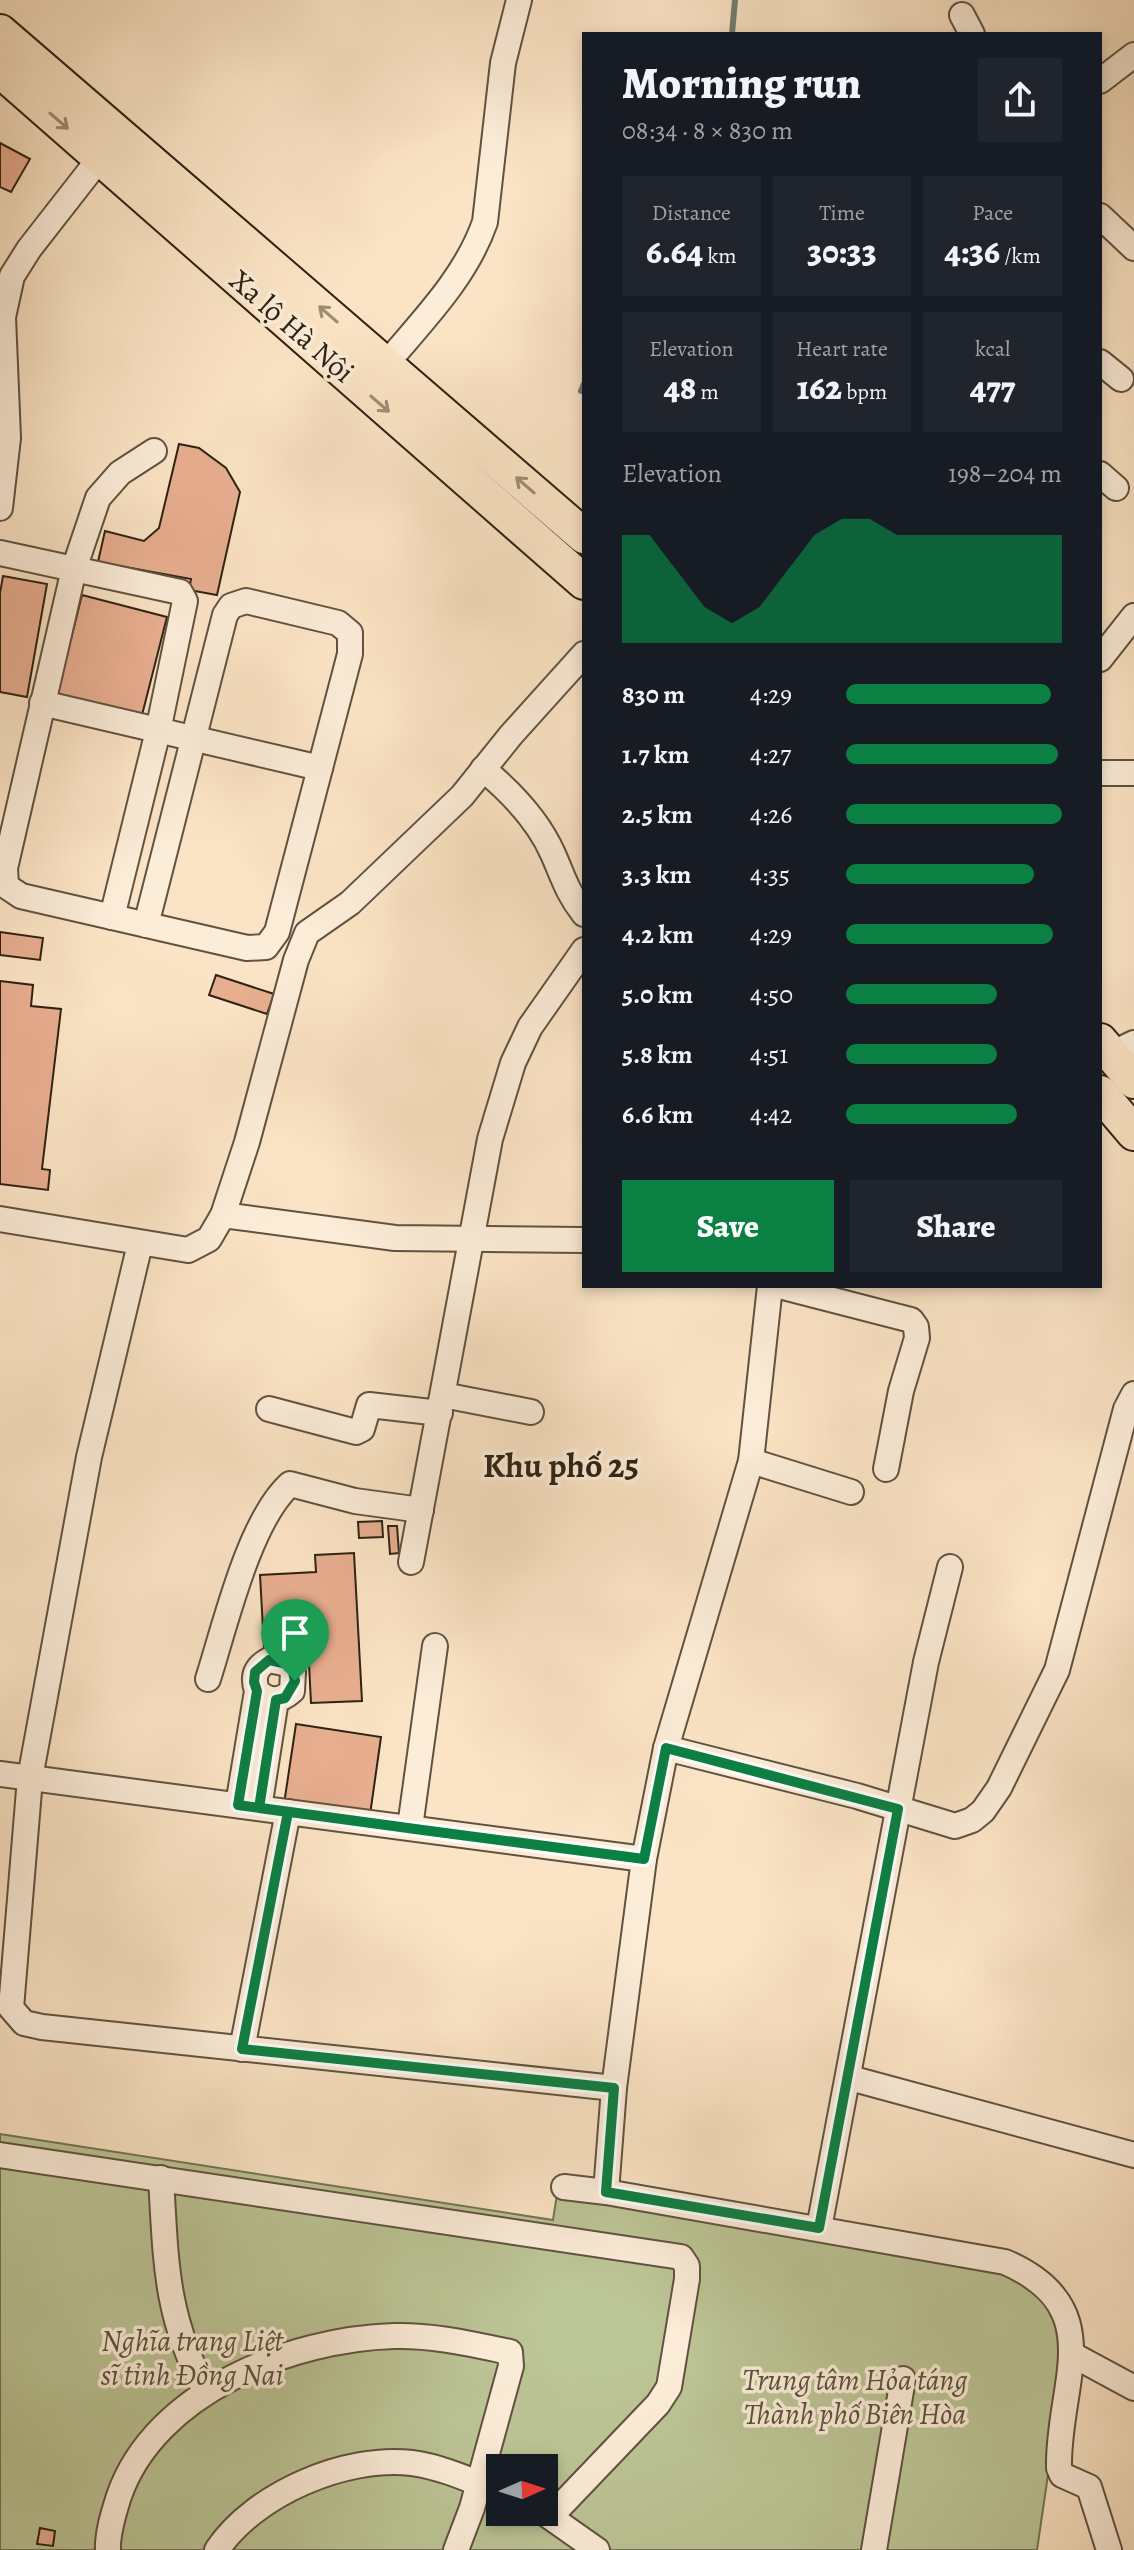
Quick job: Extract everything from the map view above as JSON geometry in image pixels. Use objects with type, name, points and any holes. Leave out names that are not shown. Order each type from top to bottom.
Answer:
[{"type":"highway","name":"Xa lộ Hà Nội","points":[[0,32],[582,534]]},
{"type":"highway","name":"Xa lộ Hà Nội","points":[[0,70],[582,580]]},
{"type":"highway","points":[[1115,1046],[1134,1081]]},
{"type":"highway","points":[[1102,1095],[1134,1133]]},
{"type":"street","points":[[386,364],[452,285],[477,246],[485,222],[503,63],[519,0]]},
{"type":"street","points":[[1102,79],[1134,55]]},
{"type":"street","points":[[0,508],[8,438],[3,317],[12,276],[29,249],[100,158]]},
{"type":"street","points":[[1102,218],[1134,248]]},
{"type":"street","points":[[1102,364],[1121,379]]},
{"type":"street","points":[[146,925],[225,615],[231,606],[246,601],[338,623],[350,633],[350,654],[277,932],[266,947],[247,948],[146,925],[21,896],[6,886],[5,868],[74,569],[104,488],[120,473],[154,451]]},
{"type":"street","points":[[0,553],[180,592],[185,601],[158,731],[112,917]]},
{"type":"street","points":[[1102,656],[1134,616]]},
{"type":"street","points":[[0,1219],[188,1250],[209,1239],[223,1215],[247,1142],[296,960],[307,933],[350,903],[462,796],[582,656]]},
{"type":"street","points":[[42,703],[320,768]]},
{"type":"street","points":[[483,769],[513,794],[544,838],[563,882],[582,911]]},
{"type":"street","points":[[1102,773],[1133,779]]},
{"type":"street","points":[[411,1562],[490,1139],[513,1063],[537,1014],[582,953]]},
{"type":"street","points":[[223,1215],[395,1238],[582,1240]]},
{"type":"street","points":[[140,1244],[89,1457],[30,1778],[11,2008],[24,2023],[42,2027],[614,2088]]},
{"type":"street","points":[[606,2192],[614,2088],[644,1859],[666,1748],[751,1461],[770,1288]]},
{"type":"street","points":[[787,1288],[911,1320],[916,1327],[917,1338],[901,1391],[886,1469]]},
{"type":"street","points":[[666,1748],[955,1826],[972,1820],[983,1811],[999,1788],[1057,1670],[1126,1409],[1134,1394]]},
{"type":"street","points":[[269,1409],[356,1432],[362,1429],[369,1405],[441,1404],[531,1412]]},
{"type":"street","points":[[751,1461],[851,1492]]},
{"type":"street","points":[[208,1679],[254,1541],[270,1508],[290,1484],[355,1501],[421,1510]]},
{"type":"street","points":[[819,2228],[850,2078],[926,1662],[950,1567]]},
{"type":"street","points":[[410,1827],[435,1646]]},
{"type":"street","points":[[248,1806],[266,1696]]},
{"type":"street","points":[[0,1774],[644,1859]]},
{"type":"street","points":[[242,2049],[288,1812]]},
{"type":"street","points":[[850,2078],[1134,2155]]},
{"type":"street","points":[[0,2155],[681,2257],[687,2266],[687,2279],[669,2387],[658,2404],[558,2503]]},
{"type":"street","points":[[161,2178],[166,2281],[180,2336],[206,2392]]},
{"type":"street","points":[[564,2187],[1005,2262],[1032,2274],[1058,2299],[1073,2355],[1059,2468],[1062,2475],[1089,2487],[1109,2550]]},
{"type":"street","points":[[108,2550],[116,2507],[128,2469],[161,2427],[206,2392],[297,2351],[352,2340],[394,2336],[437,2337],[510,2352],[511,2366],[495,2454]]},
{"type":"street","points":[[1073,2355],[1134,2388]]},
{"type":"street","points":[[874,2550],[903,2379]]},
{"type":"street","points":[[217,2550],[254,2509],[314,2479],[347,2467],[378,2462],[413,2463],[486,2487]]},
{"type":"street","points":[[456,2550],[486,2494]]},
{"type":"street","points":[[558,2522],[597,2550]]},
{"type":"green space","name":"Nghĩa trang Liệt sĩ tỉnh Đồng Nai","points":[[0,2134],[553,2220],[558,2188],[1003,2269],[1052,2303],[1066,2352],[1037,2550],[0,2550]]},
{"type":"building","points":[[0,143],[30,159],[11,192],[0,187]]},
{"type":"building","points":[[179,444],[199,448],[226,468],[240,492],[217,595],[189,590],[191,579],[98,562],[105,531],[144,541],[159,528]]},
{"type":"building","points":[[3,576],[47,584],[27,697],[0,692],[0,593]]},
{"type":"building","points":[[82,595],[167,617],[142,715],[57,694]]},
{"type":"building","points":[[0,932],[43,938],[40,960],[0,955]]},
{"type":"building","points":[[216,975],[274,994],[267,1014],[209,995]]},
{"type":"building","points":[[0,981],[33,985],[31,1006],[61,1009],[42,1169],[50,1170],[48,1190],[0,1184]]},
{"type":"building","points":[[382,1521],[383,1537],[359,1538],[358,1522]]},
{"type":"building","points":[[388,1526],[397,1526],[399,1553],[390,1554]]},
{"type":"building","points":[[354,1553],[362,1701],[311,1703],[308,1645],[264,1647],[260,1575],[316,1572],[315,1555]]},
{"type":"building","points":[[296,1724],[381,1737],[370,1815],[284,1804]]},
{"type":"building","points":[[40,2528],[55,2531],[53,2546],[37,2544]]},
{"type":"waterway","points":[[732,32],[735,0]]},
{"type":"district","name":"Khu phố 25","points":[[561,1465]]},
{"type":"route","points":[[295,1681],[288,1664],[279,1660],[261,1664],[255,1672],[257,1691],[238,1805],[259,1808],[288,1812],[410,1827],[644,1859],[666,1748],[898,1809],[850,2078],[819,2228],[606,2192],[614,2088],[242,2049],[288,1812],[259,1808],[276,1700],[285,1698],[292,1691],[295,1681]]},
{"type":"park label","name":"Trung tâm Hỏa táng Thành phố Biên Hòa","points":[[855,2397]]}]
